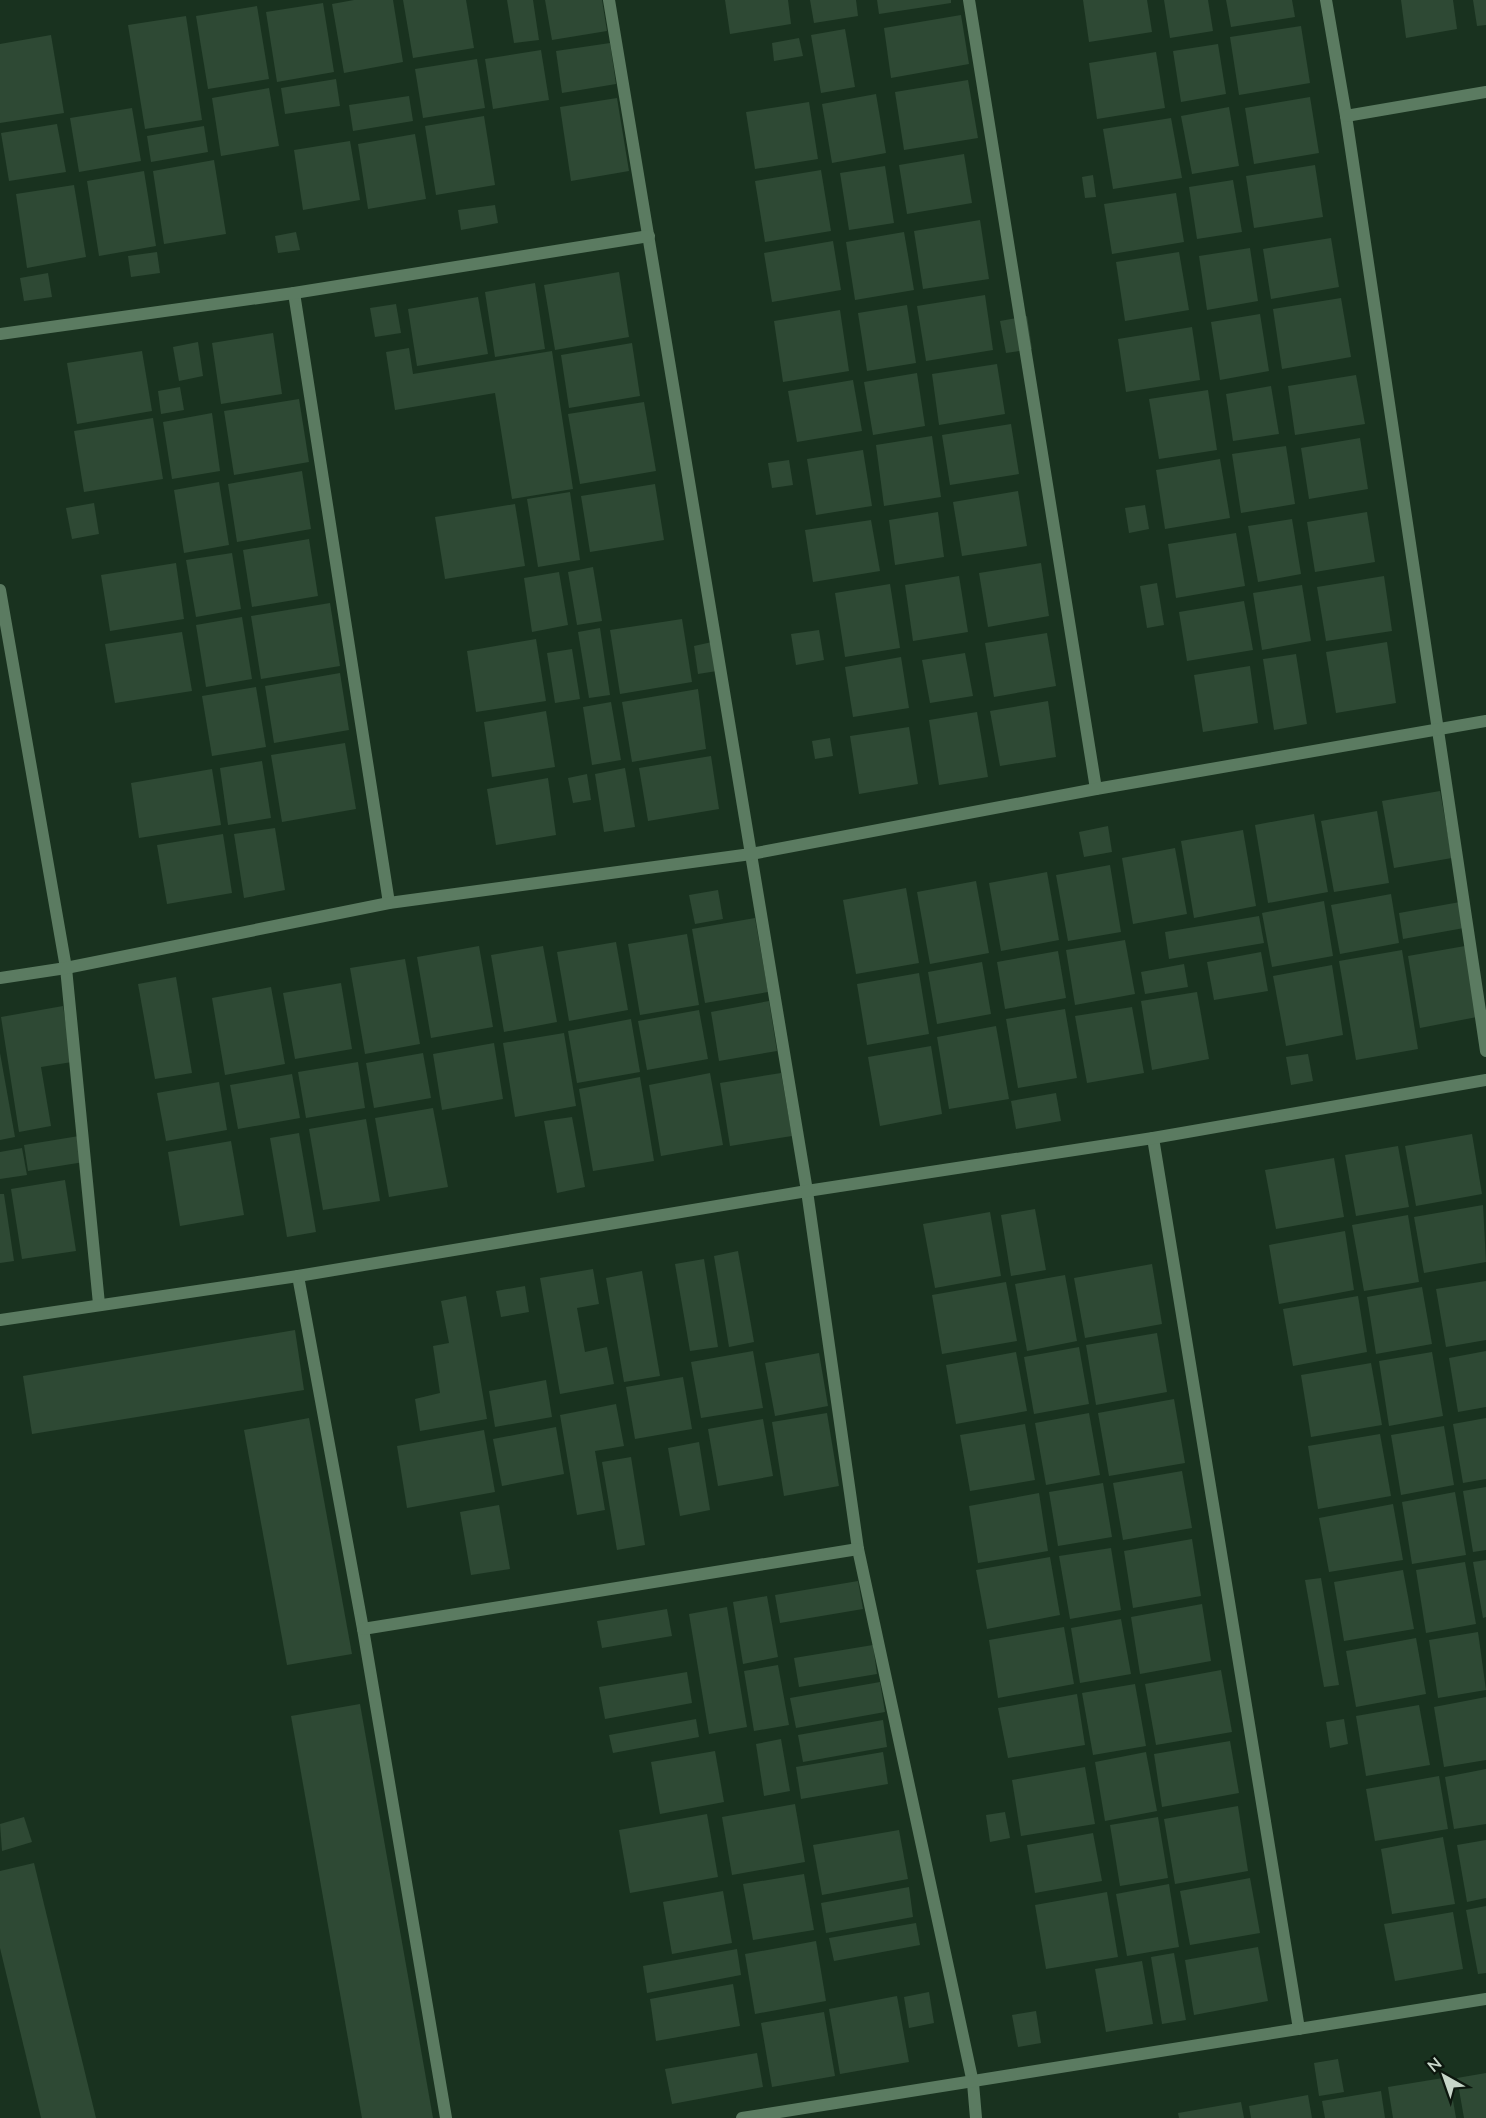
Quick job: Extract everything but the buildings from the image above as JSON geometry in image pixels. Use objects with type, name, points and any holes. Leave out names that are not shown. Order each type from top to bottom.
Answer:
[{"type":"street","points":[[609,0],[807,1191],[858,1549],[973,2083],[976,2118]]},
{"type":"street","points":[[969,0],[1096,789]]},
{"type":"street","points":[[1326,0],[1346,116],[1486,1051]]},
{"type":"street","points":[[1346,116],[1486,93]]},
{"type":"street","points":[[0,334],[294,293],[649,236]]},
{"type":"street","points":[[294,293],[389,903]]},
{"type":"street","points":[[0,590],[66,968],[99,1304]]},
{"type":"street","points":[[0,978],[66,968],[389,903],[750,854],[1096,789],[1486,721]]},
{"type":"street","points":[[0,1320],[298,1275],[807,1191],[1153,1138],[1486,1080]]},
{"type":"street","points":[[1153,1138],[1299,2029]]},
{"type":"street","points":[[298,1275],[363,1629],[446,2118]]},
{"type":"street","points":[[363,1629],[858,1549]]},
{"type":"street","points":[[742,2118],[973,2083],[1486,1999]]}]
